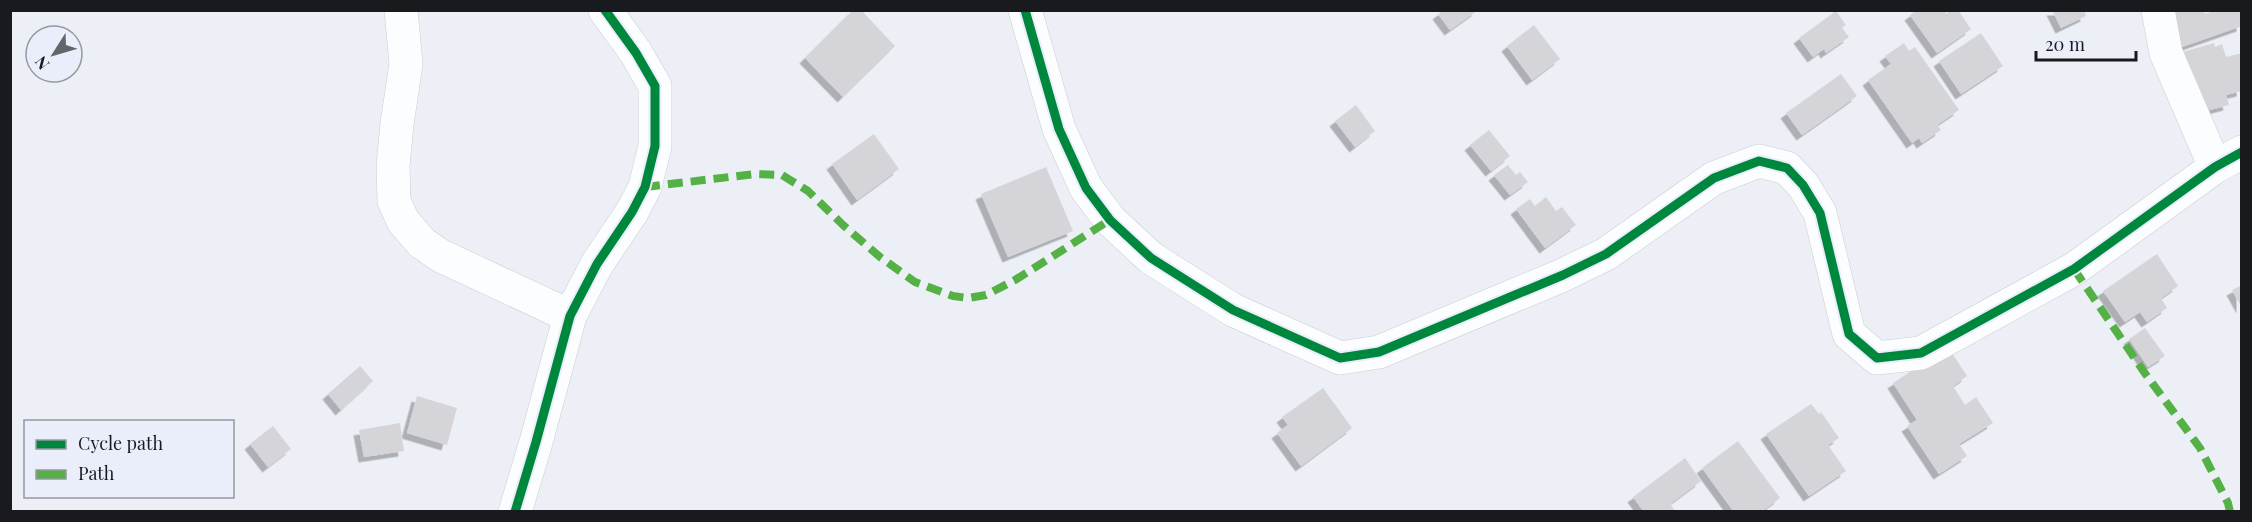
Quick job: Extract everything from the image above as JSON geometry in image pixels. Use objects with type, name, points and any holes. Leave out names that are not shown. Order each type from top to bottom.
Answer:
[{"type":"street","points":[[401,10],[406,64],[397,124],[393,178],[394,201],[403,221],[422,243],[441,255],[570,316]]},
{"type":"street","points":[[515,512],[570,316],[597,264],[632,212],[645,187],[655,147],[655,86],[636,53],[605,10]]},
{"type":"street","points":[[1025,10],[1059,129],[1086,188],[1110,220],[1151,258],[1233,310],[1340,358],[1378,352],[1563,275],[1606,254],[1714,178],[1759,161],[1786,168],[1803,185],[1820,213],[1849,334],[1877,358],[1921,353],[2074,269],[2228,159],[2166,53],[2158,10]]},
{"type":"building","points":[[853,10],[861,10],[895,46],[843,97],[805,58]]},
{"type":"building","points":[[1443,10],[1478,10],[1450,30],[1438,14]]},
{"type":"building","points":[[1917,10],[1944,10],[1946,14],[1951,10],[1958,10],[1971,29],[1937,53],[1910,15]]},
{"type":"building","points":[[2052,10],[2084,10],[2086,16],[2061,28]]},
{"type":"building","points":[[2169,10],[2204,10],[2205,14],[2216,10],[2242,10],[2242,26],[2182,47]]},
{"type":"building","points":[[1836,11],[1846,25],[1842,28],[1849,37],[1826,53],[1824,49],[1813,57],[1799,38]]},
{"type":"building","points":[[1534,25],[1560,59],[1532,80],[1507,46]]},
{"type":"building","points":[[1981,33],[2003,66],[1961,94],[1939,61]]},
{"type":"building","points":[[1904,43],[1909,51],[1915,47],[1959,110],[1937,125],[1941,130],[1922,143],[1919,138],[1912,143],[1868,80],[1891,64],[1885,56]]},
{"type":"building","points":[[2214,43],[2215,47],[2222,44],[2226,57],[2242,53],[2242,91],[2226,95],[2229,105],[2206,111],[2179,53]]},
{"type":"building","points":[[1841,74],[1857,96],[1802,135],[1786,113]]},
{"type":"building","points":[[1356,105],[1375,131],[1355,147],[1335,121]]},
{"type":"building","points":[[1489,130],[1510,156],[1491,171],[1470,145]]},
{"type":"building","points":[[874,134],[899,169],[857,200],[832,164]]},
{"type":"building","points":[[1508,165],[1516,175],[1520,172],[1528,182],[1510,195],[1494,175]]},
{"type":"building","points":[[1046,167],[1073,231],[1008,257],[981,194]]},
{"type":"building","points":[[1546,197],[1556,211],[1562,207],[1576,225],[1545,248],[1516,209],[1530,199],[1535,206]]},
{"type":"building","points":[[2157,254],[2178,286],[2161,298],[2167,308],[2147,322],[2140,312],[2125,322],[2103,291]]},
{"type":"building","points":[[2242,285],[2242,308],[2232,290]]},
{"type":"building","points":[[2145,328],[2165,356],[2148,367],[2129,339]]},
{"type":"building","points":[[1948,347],[1967,376],[1953,386],[1965,405],[1976,397],[1993,423],[1959,444],[1967,456],[1939,474],[1907,426],[1917,420],[1893,383]]},
{"type":"building","points":[[360,366],[373,381],[341,410],[328,394]]},
{"type":"building","points":[[1323,388],[1352,428],[1301,466],[1277,433],[1288,425],[1282,417]]},
{"type":"building","points":[[417,396],[457,408],[447,445],[407,433]]},
{"type":"building","points":[[1811,404],[1819,414],[1821,412],[1839,438],[1828,445],[1846,471],[1809,496],[1766,434]]},
{"type":"building","points":[[400,423],[404,451],[364,457],[359,430]]},
{"type":"building","points":[[273,426],[291,449],[268,467],[250,444]]},
{"type":"building","points":[[1738,441],[1780,498],[1761,512],[1734,512],[1702,468]]},
{"type":"building","points":[[1685,458],[1701,481],[1670,504],[1676,512],[1644,512],[1633,497]]},
{"type":"marked path","points":[[645,187],[755,174],[782,175],[808,191],[880,257],[915,282],[953,296],[968,298],[986,295],[1015,280],[1110,220]]},
{"type":"marked path","points":[[2074,269],[2144,372],[2200,448],[2228,503],[2230,512]]},
{"type":"cycle path","points":[[515,512],[570,316],[597,264],[632,212],[645,187],[655,146],[655,86],[636,53],[605,10]]},
{"type":"cycle path","points":[[1025,10],[1059,129],[1086,188],[1110,220],[1151,258],[1233,310],[1340,358],[1379,352],[1563,275],[1606,254],[1714,178],[1759,161],[1787,168],[1803,185],[1820,213],[1849,334],[1877,358],[1921,353],[2074,269],[2215,167],[2242,152]]}]
